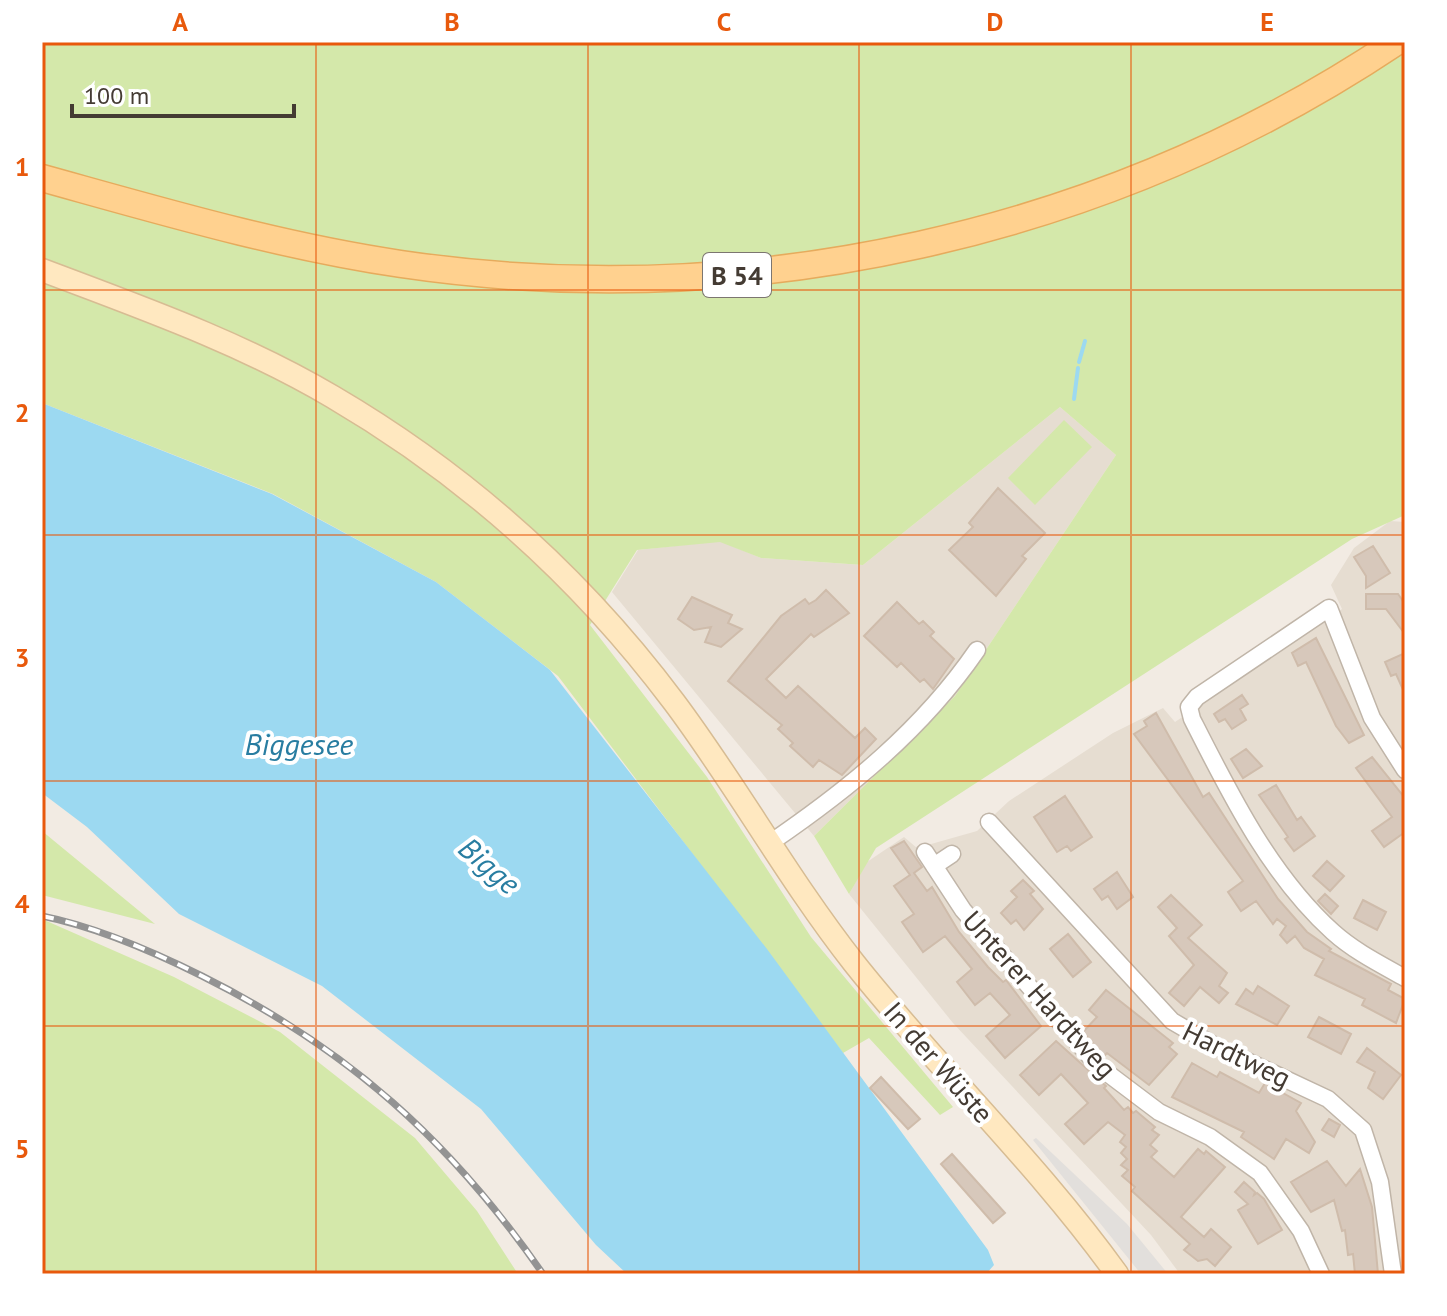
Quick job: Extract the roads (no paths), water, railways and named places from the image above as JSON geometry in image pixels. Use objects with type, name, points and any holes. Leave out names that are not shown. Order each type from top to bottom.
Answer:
[{"type":"main road","name":"B 54","points":[[42,178],[257,237],[402,265],[522,276],[629,280],[747,274],[962,237],[1123,184],[1177,163],[1296,104],[1396,42]]},
{"type":"main road","name":"In der Wüste","points":[[42,270],[190,327],[331,395],[402,441],[486,503],[585,594],[682,714],[861,971],[1059,1199],[1117,1274]]},
{"type":"street","points":[[1405,770],[1372,718],[1329,608],[1197,697],[1189,707],[1192,719],[1234,801],[1304,904],[1360,953],[1405,978]]},
{"type":"street","points":[[770,843],[842,793],[891,749],[927,715],[977,650]]},
{"type":"street","name":"Hardtweg","points":[[989,822],[1172,1021],[1215,1046],[1328,1099],[1363,1130],[1380,1182],[1393,1274]]},
{"type":"street","name":"Unterer Hardtweg","points":[[952,854],[929,859],[963,910],[1098,1066],[1159,1112],[1210,1137],[1260,1173],[1301,1231],[1321,1274]]},
{"type":"water","name":"Biggesee","points":[[42,403],[272,494],[436,582],[550,670],[767,949],[988,1250],[994,1265],[986,1274],[627,1274],[596,1245],[481,1109],[322,986],[179,914],[87,827],[42,793]]},
{"type":"waterway","points":[[1079,362],[1085,341]]},
{"type":"waterway","points":[[1074,399],[1078,368]]},
{"type":"railway","points":[[42,916],[124,941],[202,976],[255,1004],[350,1067],[433,1140],[508,1226],[543,1274]]},
{"type":"water label","name":"Bigge","points":[[490,865]]}]
